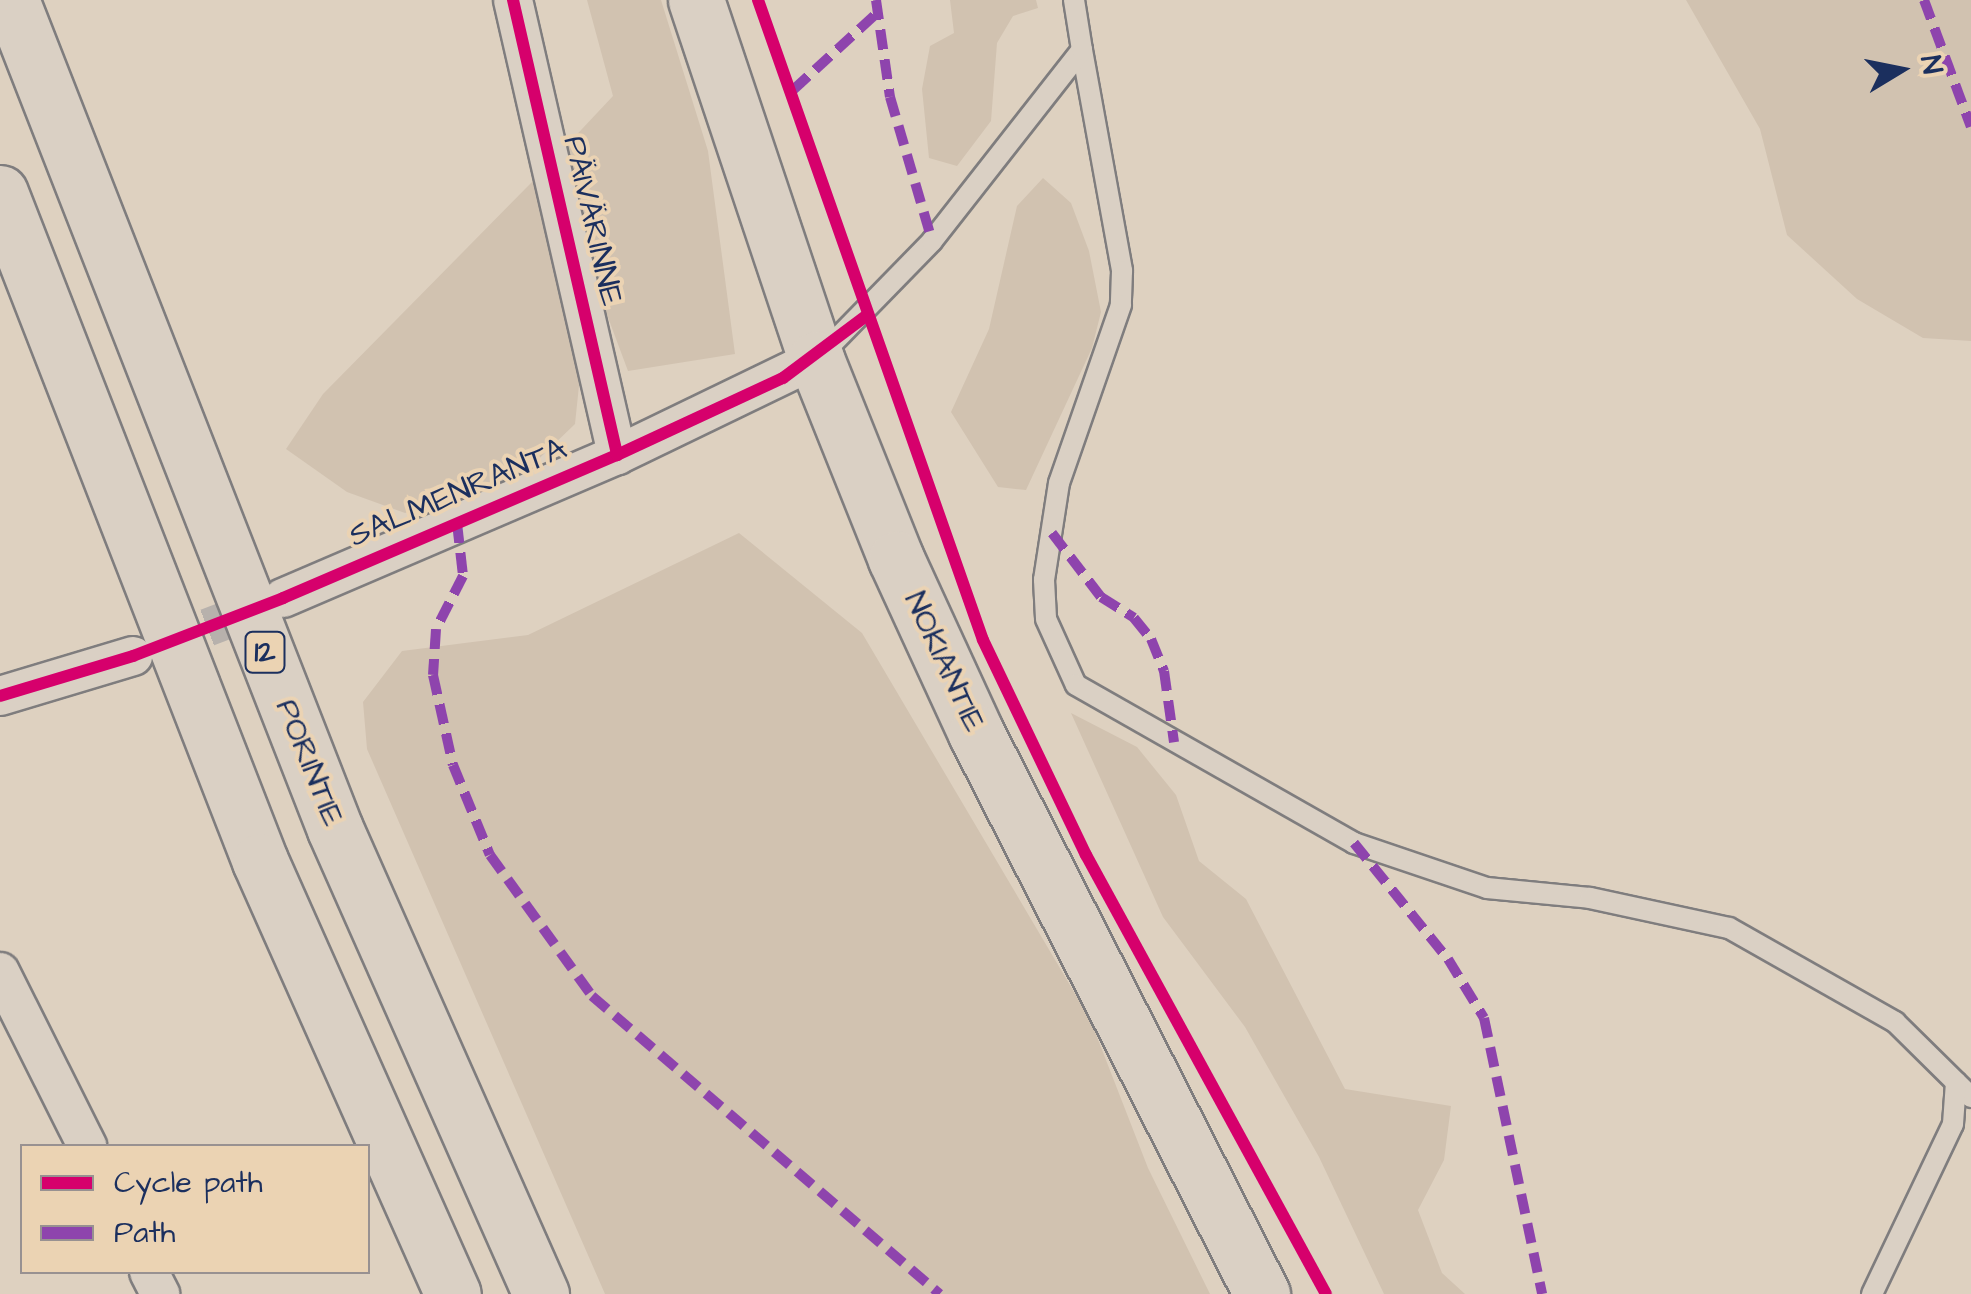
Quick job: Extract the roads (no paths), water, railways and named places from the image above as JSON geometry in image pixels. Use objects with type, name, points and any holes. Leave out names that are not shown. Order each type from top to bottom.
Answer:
[{"type":"main road","name":"PORINTIE","points":[[12,0],[335,829],[540,1294]]},
{"type":"main road","name":"NOKIANTIE","points":[[696,0],[816,359],[896,560],[976,733],[1262,1294]]},
{"type":"main road","points":[[0,193],[260,861],[453,1294]]},
{"type":"street","name":"PÄIVÄRINNE","points":[[513,0],[617,455]]},
{"type":"street","name":"SALMENRANTA","points":[[282,598],[617,455],[816,359]]},
{"type":"street","points":[[0,696],[133,656]]},
{"type":"street","points":[[0,972],[85,1144]]},
{"type":"lane","points":[[1074,0],[1122,271],[1121,305],[1060,482],[1044,580],[1046,619],[1076,685],[1354,843],[1487,888],[1590,898],[1729,928],[1895,1022],[1963,1090],[1952,1124],[1872,1294]]},
{"type":"lane","points":[[816,359],[932,241],[1082,50]]},
{"type":"tunnel","points":[[154,648],[271,603]]}]
